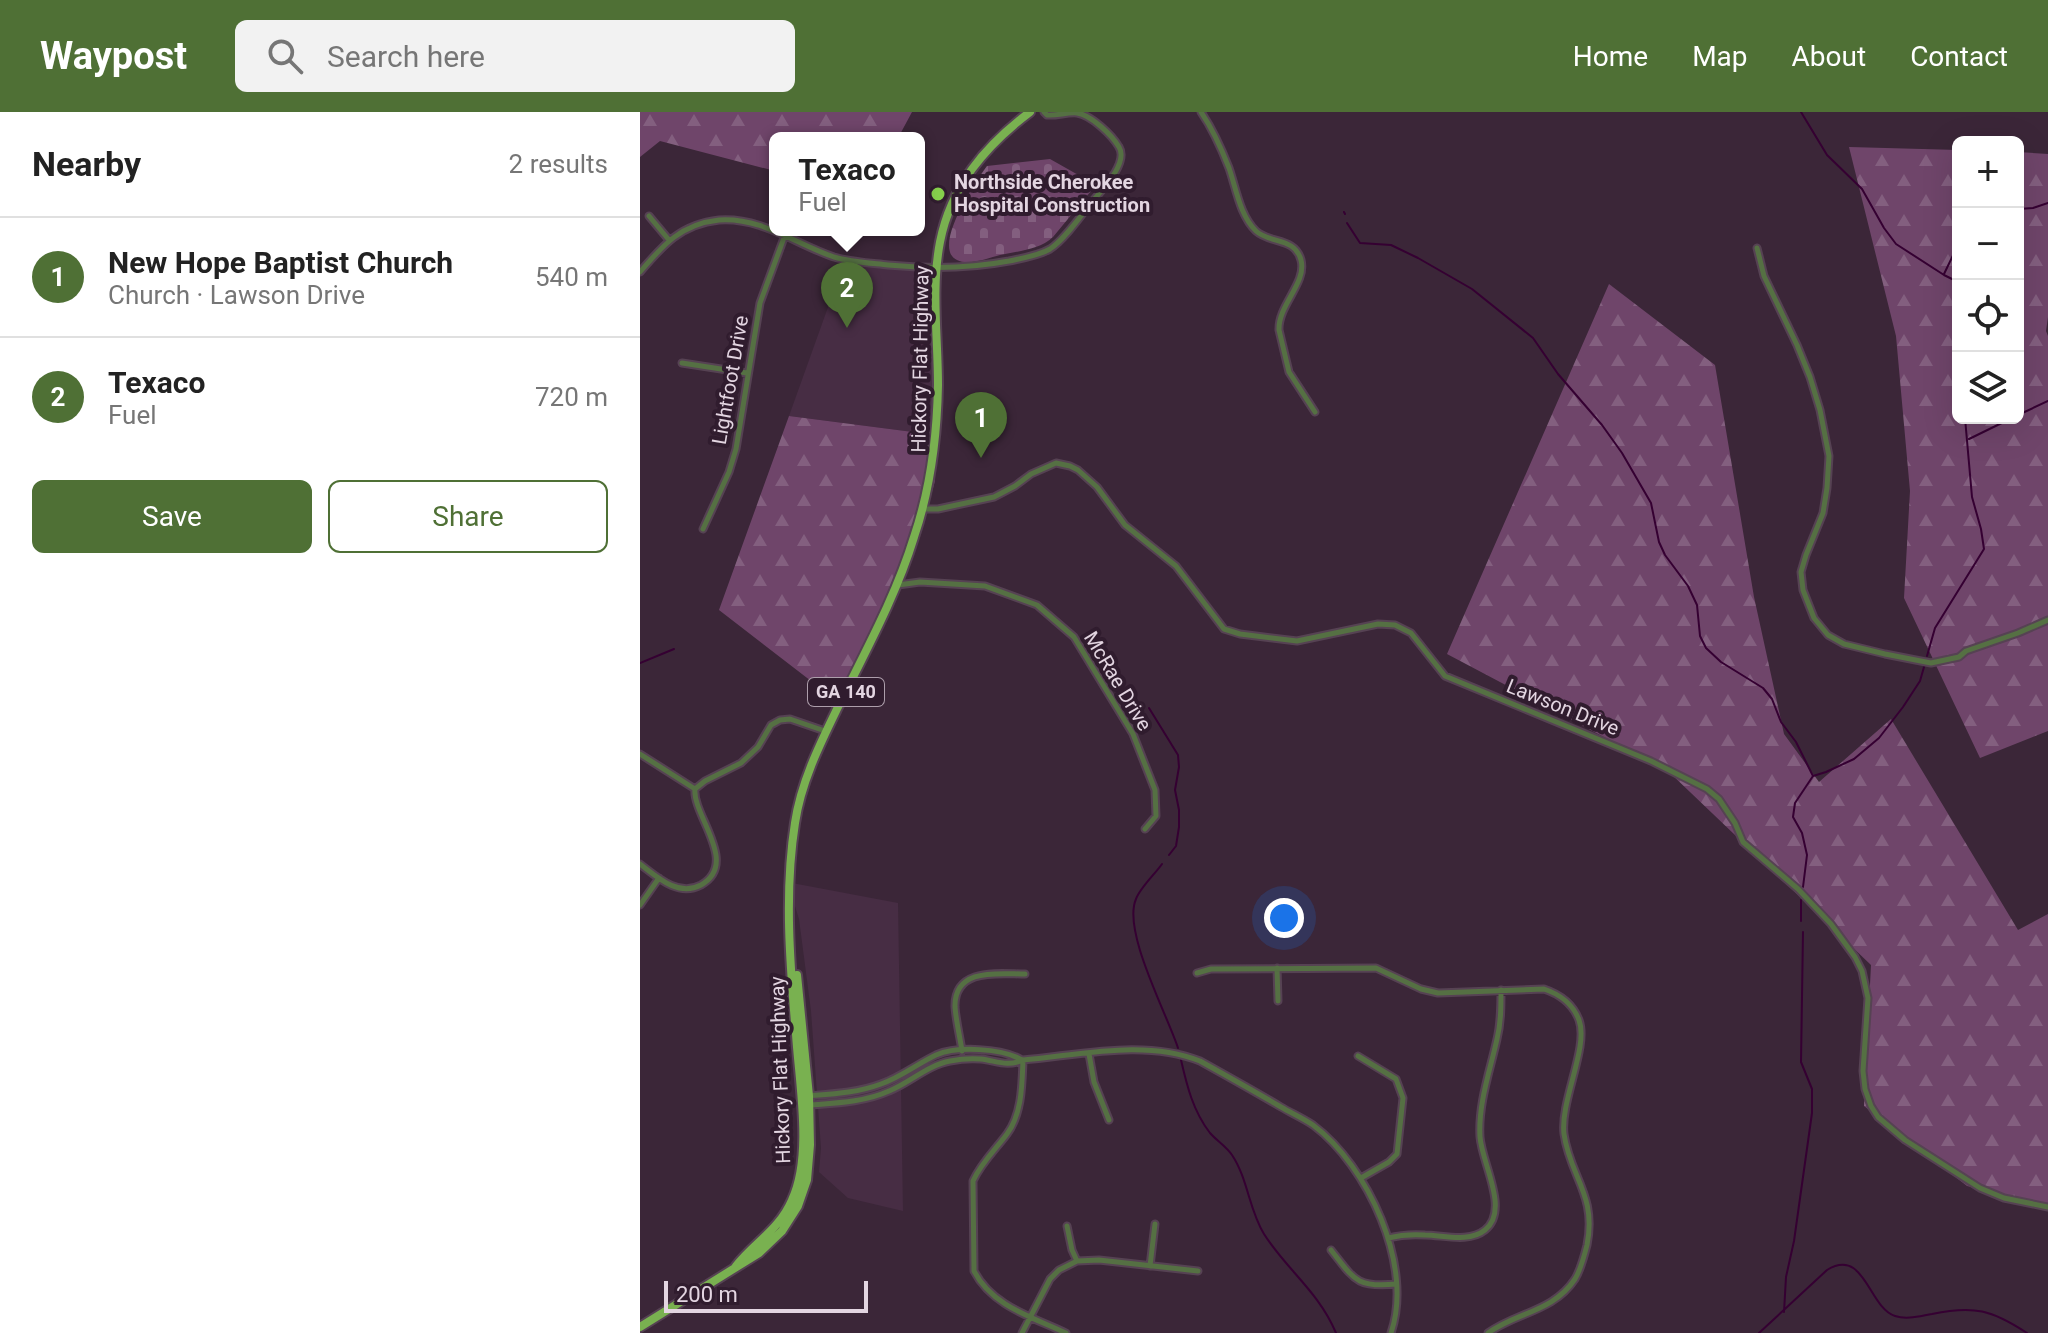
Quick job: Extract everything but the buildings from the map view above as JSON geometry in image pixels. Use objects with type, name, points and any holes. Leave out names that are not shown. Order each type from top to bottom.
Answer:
[{"type":"main road","name":"Hickory Flat Highway","points":[[640,1327],[736,1266],[773,1230],[794,1198],[802,1159],[805,1101],[793,998],[791,947],[789,890],[795,819],[806,780],[826,731],[897,585],[923,509],[937,425],[937,269],[945,224],[964,181],[982,154],[1030,112]]},
{"type":"street","points":[[787,236],[833,257],[937,269],[979,266],[1038,255],[1055,245],[1115,173],[1122,155],[1120,147],[1090,118],[1075,113],[1053,116],[1044,112]]},
{"type":"street","points":[[1201,112],[1227,164],[1251,225],[1256,231],[1287,243],[1301,260],[1301,277],[1286,304],[1279,330],[1289,372],[1315,412]]},
{"type":"street","points":[[649,216],[669,240]]},
{"type":"street","points":[[640,272],[669,240],[691,227],[719,220],[749,221],[769,229]]},
{"type":"street","name":"Lightfoot Drive","points":[[703,529],[736,449],[760,303],[785,236]]},
{"type":"street","points":[[1757,248],[1764,276],[1810,377],[1829,456],[1823,513],[1801,572],[1803,590],[1814,618],[1828,635],[1844,644],[1931,663],[1959,657],[1966,651],[2048,620]]},
{"type":"street","points":[[682,363],[747,373]]},
{"type":"street","name":"Lawson Drive","points":[[923,509],[938,509],[994,497],[1056,463],[1070,466],[1097,487],[1125,525],[1176,566],[1224,629],[1297,641],[1364,626],[1395,625],[1411,633],[1445,676],[1651,761],[1707,789],[1719,799],[1743,842],[1798,889],[1831,924],[1855,957],[1862,971],[1868,998],[1863,1071],[1865,1089],[1878,1117],[1905,1140],[1964,1179],[1997,1196],[2048,1207]]},
{"type":"street","name":"McRae Drive","points":[[897,585],[920,582],[985,586],[1037,605],[1074,637],[1133,734],[1155,790],[1156,816],[1145,829]]},
{"type":"street","points":[[640,864],[676,888],[696,887],[705,882],[715,869],[712,839],[694,799],[695,789],[741,763],[758,747],[771,725],[780,720],[790,719],[826,731]]},
{"type":"street","points":[[640,754],[695,789]]},
{"type":"street","points":[[640,905],[659,878]]},
{"type":"street","points":[[1277,968],[1278,1001]]},
{"type":"street","points":[[1197,973],[1211,969],[1376,968],[1421,989],[1438,993],[1544,989],[1557,994],[1570,1005],[1579,1019],[1582,1035],[1564,1131],[1588,1204],[1590,1225],[1583,1263],[1574,1280],[1550,1304],[1501,1323],[1488,1333]]},
{"type":"street","points":[[963,1059],[955,1008],[960,988],[984,973],[1025,974]]},
{"type":"street","points":[[1388,1238],[1402,1235],[1466,1237],[1487,1229],[1494,1219],[1495,1195],[1480,1138],[1481,1109],[1501,1014],[1501,990]]},
{"type":"street","points":[[805,1101],[851,1101],[881,1094],[942,1063],[963,1059],[1012,1065],[1023,1060],[1142,1049],[1183,1054],[1314,1126],[1350,1163],[1373,1199],[1394,1261],[1397,1307],[1391,1333]]},
{"type":"street","points":[[805,1101],[888,1082],[935,1055],[962,1050],[1013,1055],[1023,1060]]},
{"type":"street","points":[[1089,1054],[1094,1082],[1109,1120]]},
{"type":"street","points":[[1358,1056],[1396,1079],[1403,1098],[1397,1154],[1361,1178]]},
{"type":"street","points":[[1023,1060],[1015,1119],[1010,1131],[979,1168],[973,1181],[974,1271],[992,1296],[1066,1333]]},
{"type":"street","points":[[1150,1266],[1155,1224]]},
{"type":"street","points":[[1067,1226],[1077,1261]]},
{"type":"street","points":[[1331,1250],[1350,1274],[1361,1282],[1368,1285],[1396,1284]]},
{"type":"street","points":[[1022,1333],[1050,1279],[1059,1270],[1077,1261],[1099,1260],[1198,1271]]},
{"type":"shaded area","points":[[846,257],[930,271],[939,380],[936,435],[789,416]]},
{"type":"shaded area","points":[[792,883],[898,903],[903,1211],[848,1198],[819,1172],[821,1148],[811,1011]]},
{"type":"green space","points":[[640,112],[912,112],[901,132],[769,132],[769,169],[660,141],[640,157]]},
{"type":"green space","points":[[1849,147],[1952,150],[1952,424],[2024,424],[2024,152],[2048,154],[2048,731],[1980,758],[1904,598],[1910,491],[1896,336]]},
{"type":"green space","points":[[1050,159],[1096,185],[1053,237],[1028,249],[973,262],[957,260],[950,253],[952,229],[987,166]]},
{"type":"green space","points":[[1609,284],[1715,365],[1754,597],[1784,734],[1819,782],[1891,719],[2018,930],[2048,914],[2048,1205],[1967,1186],[1864,1106],[1871,965],[1668,771],[1447,654]]},
{"type":"green space","points":[[789,416],[936,435],[935,481],[925,517],[897,585],[884,601],[837,701],[719,610]]},
{"type":"waterway","points":[[1801,112],[1827,155],[1862,189],[1896,244],[1954,280]]},
{"type":"waterway","points":[[2024,209],[2048,203]]},
{"type":"waterway","points":[[1347,223],[1360,243],[1391,245],[1418,258],[1472,289],[1533,338],[1558,374],[1602,425],[1651,503],[1659,542],[1697,605],[1700,636],[1706,648],[1721,662],[1763,688],[1813,776]]},
{"type":"waterway","points":[[1944,274],[1952,257]]},
{"type":"waterway","points":[[2024,412],[2048,401]]},
{"type":"waterway","points":[[1927,656],[1935,628],[1984,549],[1972,497],[1966,424]]},
{"type":"waterway","points":[[1969,439],[2000,424]]},
{"type":"waterway","points":[[640,663],[674,649]]},
{"type":"waterway","points":[[1803,887],[1807,855],[1802,833],[1793,817],[1795,803],[1813,776],[1854,759],[1879,738],[1920,681],[1924,667]]},
{"type":"waterway","points":[[1149,708],[1178,755],[1175,790],[1179,827],[1176,846],[1169,855]]},
{"type":"waterway","points":[[1162,864],[1138,895],[1133,913],[1140,951],[1178,1048]]},
{"type":"waterway","points":[[1801,900],[1801,921]]},
{"type":"waterway","points":[[1784,1312],[1786,1277],[1812,1113],[1812,1089],[1801,1062],[1803,932]]},
{"type":"waterway","points":[[1181,1060],[1199,1116],[1237,1164],[1264,1234],[1321,1305],[1336,1333]]},
{"type":"waterway","points":[[1759,1333],[1827,1270],[1840,1265],[1850,1266],[1858,1272],[1878,1302],[1895,1316],[1909,1318],[1971,1310],[2003,1319],[2027,1333]]},
{"type":"place","name":"Northside Cherokee Hospital Construction","points":[[938,194]]},
{"type":"place","name":"Texaco","points":[[847,328]]},
{"type":"place","name":"New Hope Baptist Church","points":[[981,458]]}]
